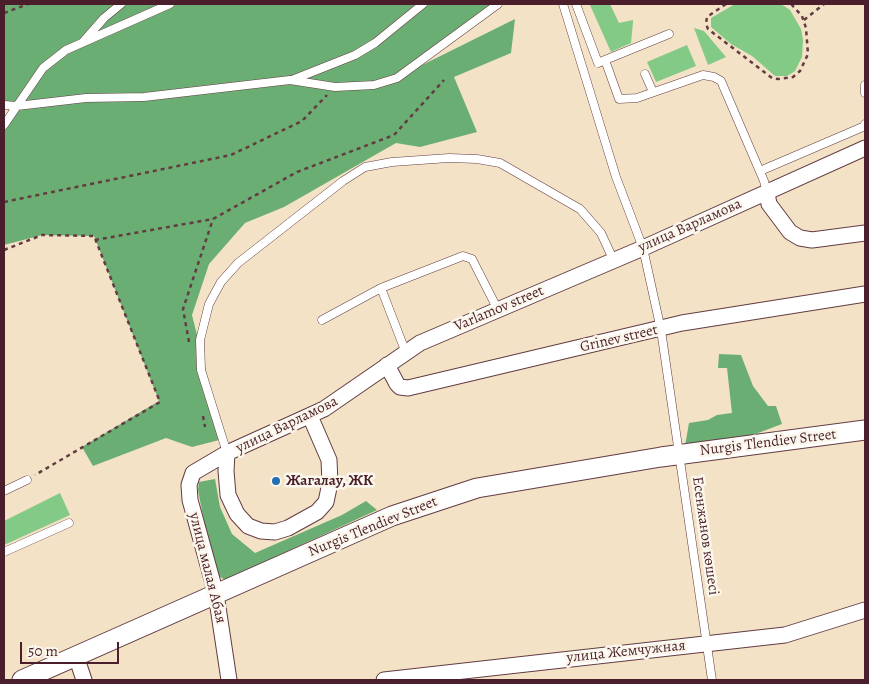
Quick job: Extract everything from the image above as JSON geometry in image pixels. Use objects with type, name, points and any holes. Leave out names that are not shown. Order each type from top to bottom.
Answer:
[{"type":"street","points":[[865,148],[767,193],[769,204],[790,232],[800,238],[812,240],[865,233]]},
{"type":"street","name":"улица Варламова","points":[[614,259],[767,193]]},
{"type":"street","name":"Varlamov street","points":[[388,365],[420,343],[614,259]]},
{"type":"street","name":"Grinev street","points":[[388,365],[397,384],[400,387],[408,388],[661,330],[682,323],[865,294]]},
{"type":"street","name":"улица Варламова","points":[[189,485],[193,473],[227,453],[310,416],[348,394],[388,365]]},
{"type":"street","points":[[227,453],[228,496],[237,514],[248,526],[261,531],[275,532],[288,528],[317,512],[326,502],[330,483],[329,460],[310,416]]},
{"type":"street","name":"Nurgis Tlendiev Street","points":[[22,680],[392,516],[477,488],[678,454],[865,430]]},
{"type":"street","name":"улица малая Абая","points":[[189,485],[190,500],[216,594],[229,680]]},
{"type":"street","name":"улица Жемчужная","points":[[384,680],[785,635],[865,610]]},
{"type":"street","points":[[76,656],[84,680]]},
{"type":"lane","points":[[82,43],[104,18],[121,4]]},
{"type":"lane","points":[[4,125],[43,68],[66,50],[170,4]]},
{"type":"lane","points":[[4,105],[17,106],[86,98],[144,97],[290,80],[355,55],[375,44],[423,4]]},
{"type":"lane","points":[[290,80],[335,87],[374,85],[397,78],[498,4]]},
{"type":"lane","name":"Есенжанов көшесі","points":[[563,4],[616,178],[643,248],[661,330],[712,680]]},
{"type":"lane","points":[[576,4],[598,63],[669,34]]},
{"type":"lane","points":[[605,60],[619,98],[637,98],[703,76],[714,76],[721,81],[760,172],[767,193]]},
{"type":"lane","points":[[645,74],[653,92]]},
{"type":"lane","points":[[865,84],[865,93]]},
{"type":"lane","points":[[760,172],[865,126],[865,124]]},
{"type":"lane","points":[[227,453],[201,370],[200,340],[208,304],[221,282],[238,263],[343,181],[365,167],[392,162],[448,158],[477,159],[500,163],[580,209],[600,233],[614,259]]},
{"type":"lane","points":[[322,320],[381,288],[463,256],[472,259],[498,310]]},
{"type":"lane","points":[[381,288],[406,353]]},
{"type":"lane","points":[[4,491],[27,480]]},
{"type":"lane","points":[[4,552],[69,523]]},
{"type":"path","points":[[4,12],[28,4]]},
{"type":"path","points":[[726,4],[707,17],[706,24],[708,28],[772,78],[778,79],[793,77],[805,63],[807,42],[803,21],[790,4]]},
{"type":"path","points":[[803,21],[824,4]]},
{"type":"path","points":[[95,240],[213,218],[297,172],[394,135],[444,80]]},
{"type":"path","points":[[4,202],[231,155],[302,121],[335,87]]},
{"type":"path","points":[[4,250],[42,235],[94,236],[160,402],[27,480]]},
{"type":"green space","points":[[4,4],[492,4],[400,76],[515,19],[511,53],[454,77],[477,132],[420,147],[396,143],[284,207],[245,223],[209,264],[192,315],[223,439],[192,447],[166,438],[93,466],[82,447],[159,401],[94,236],[42,235],[4,245],[4,120],[17,107],[4,105]]},
{"type":"green space","points":[[610,4],[619,23],[633,20],[631,43],[611,52],[590,5]]},
{"type":"green space","points":[[735,4],[781,4],[790,10],[801,29],[803,40],[802,57],[795,71],[787,76],[775,76],[752,56],[731,44],[711,27],[711,18]]},
{"type":"green space","points":[[694,28],[704,31],[726,57],[708,65]]},
{"type":"green space","points":[[687,45],[696,66],[656,82],[647,62]]},
{"type":"green space","points":[[719,354],[741,355],[753,386],[768,406],[776,406],[782,424],[734,442],[685,446],[689,423],[732,413],[727,368],[718,368]]},
{"type":"green space","points":[[215,479],[220,507],[232,534],[255,553],[342,515],[366,501],[377,510],[225,580],[214,573],[198,490],[199,482]]},
{"type":"green space","points":[[60,493],[70,515],[4,545],[4,521]]},
{"type":"place","name":"Жагалау, ЖК","points":[[276,481]]}]
